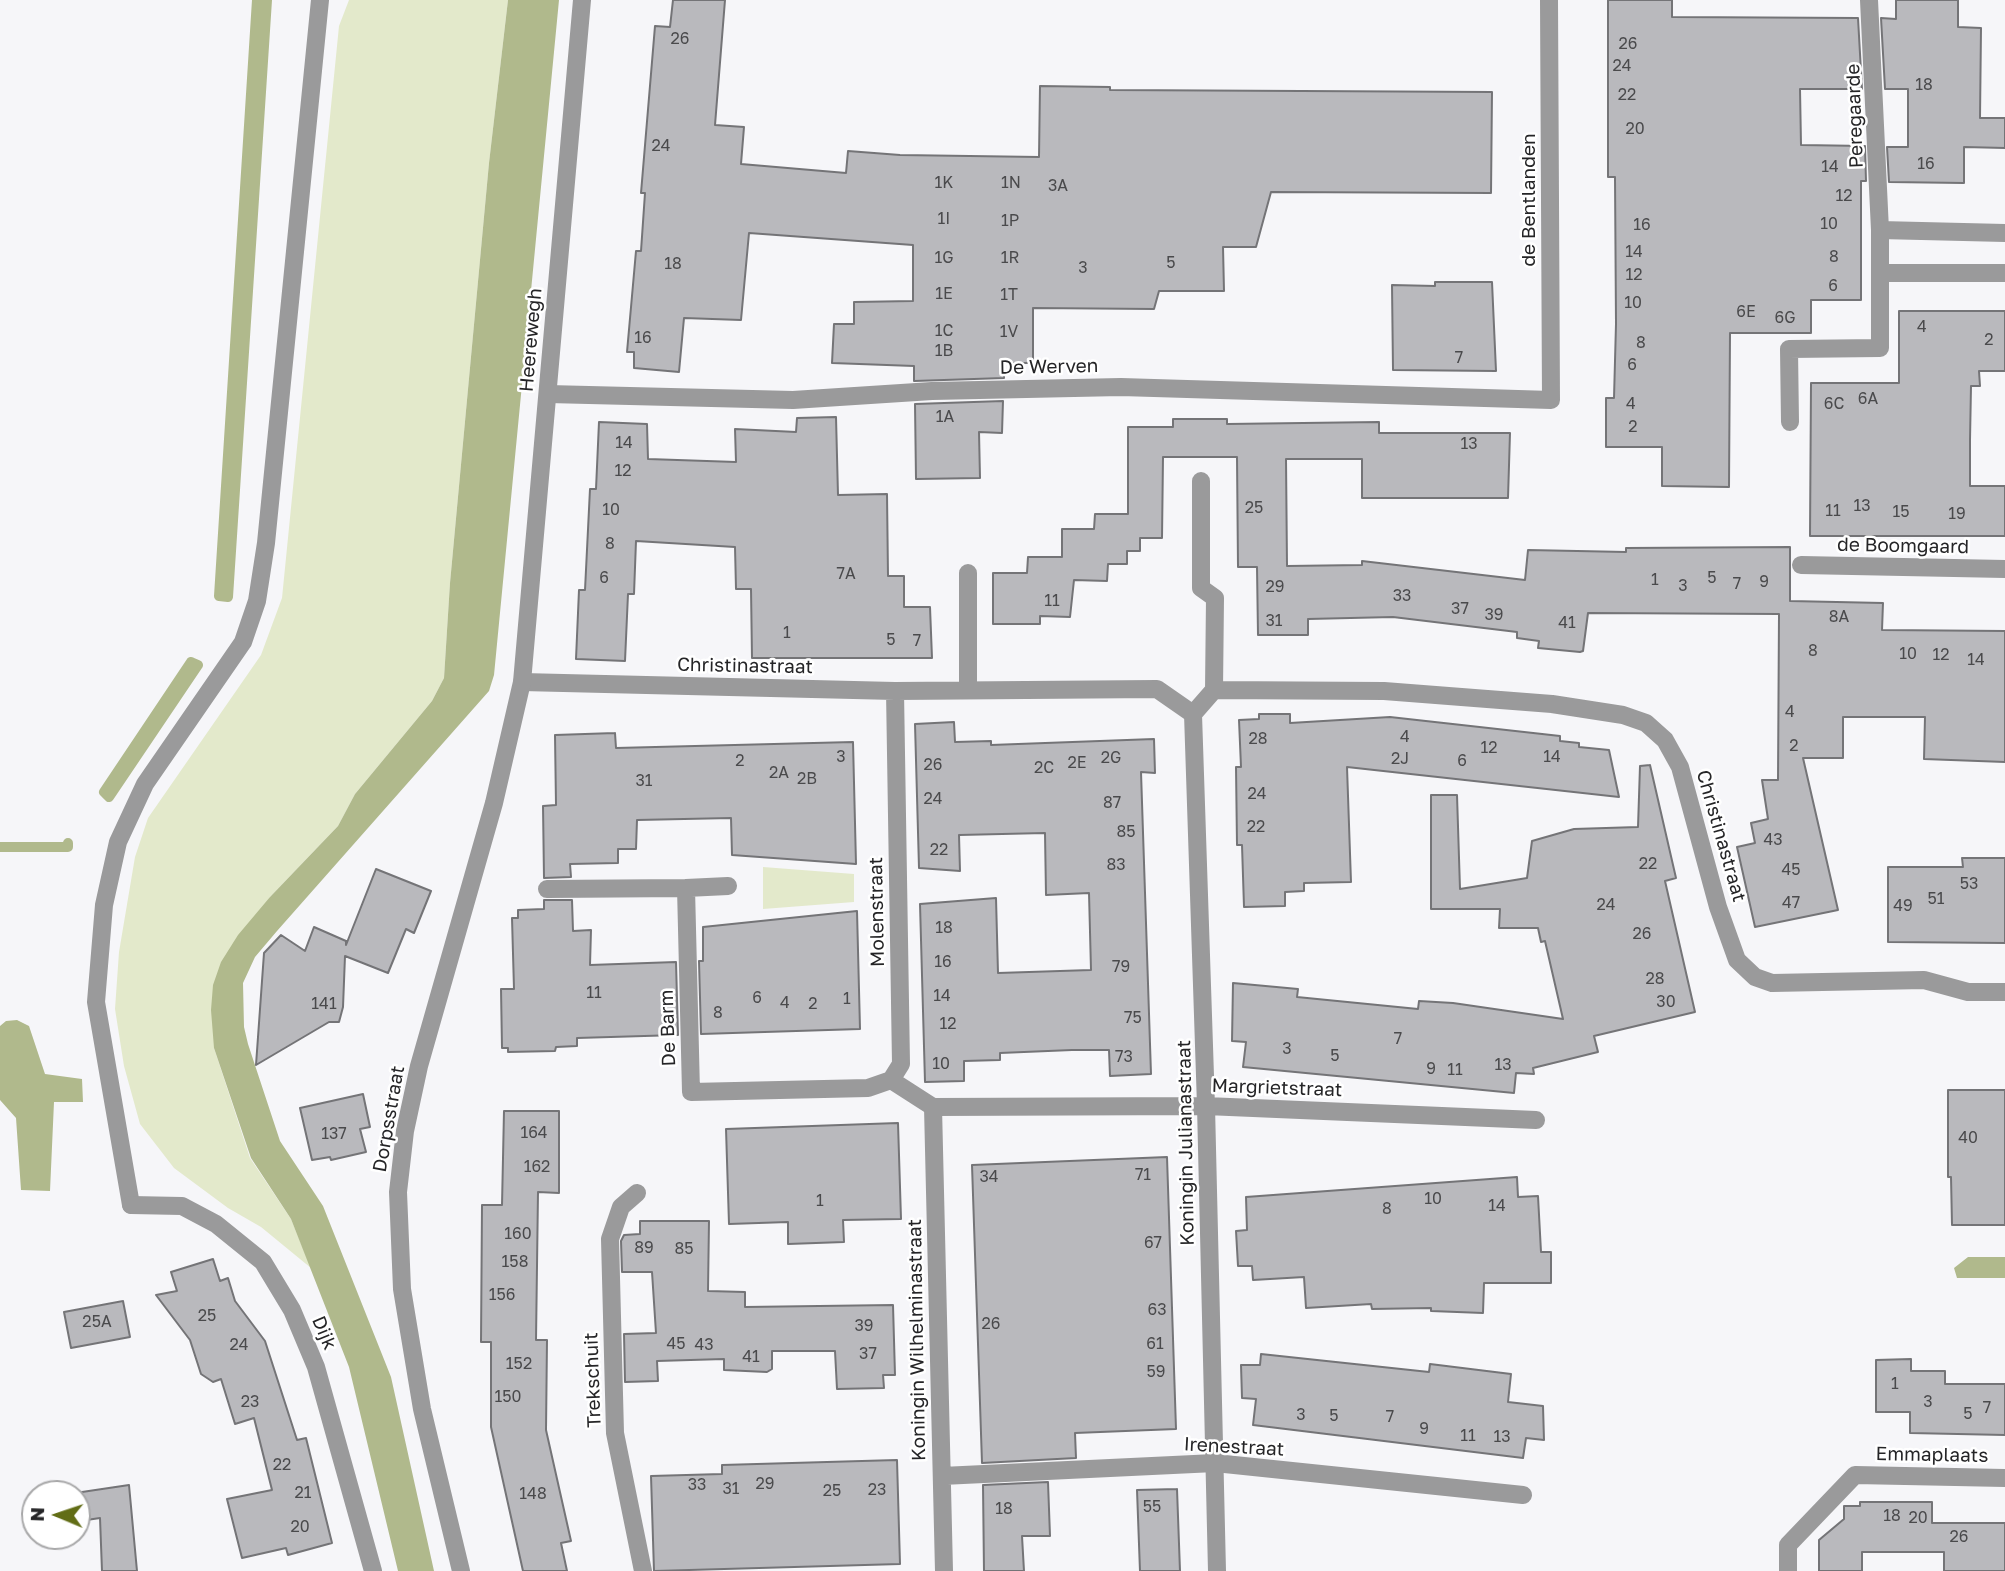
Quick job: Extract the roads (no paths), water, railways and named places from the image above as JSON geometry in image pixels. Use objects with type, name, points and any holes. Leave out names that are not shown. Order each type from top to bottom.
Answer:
[{"type":"street","name":"Dijk","points":[[320,0],[266,543],[257,600],[243,642],[145,784],[118,842],[104,905],[96,1002],[131,1205],[183,1206],[216,1224],[263,1262],[292,1310],[316,1367],[373,1571]]},
{"type":"street","name":"Heerewegh","points":[[522,682],[582,0]]},
{"type":"street","name":"de Bentlanden","points":[[1549,0],[1551,400]]},
{"type":"street","name":"Peregaarde","points":[[1790,422],[1789,349],[1880,348],[1881,230],[1869,0]]},
{"type":"street","points":[[1881,230],[2005,233]]},
{"type":"street","points":[[1880,273],[2005,273]]},
{"type":"street","name":"De Werven","points":[[548,394],[793,400],[932,391],[1121,387],[1551,400]]},
{"type":"street","points":[[1193,714],[1214,690],[1215,598],[1201,587],[1201,481]]},
{"type":"street","name":"de Boomgaard","points":[[1801,565],[2005,569]]},
{"type":"street","points":[[968,573],[968,689]]},
{"type":"street","name":"Christinastraat","points":[[522,682],[895,691],[1157,689],[1193,714]]},
{"type":"street","name":"Dorpsstraat","points":[[461,1571],[420,1395],[402,1289],[398,1192],[405,1131],[419,1066],[494,803],[522,682]]},
{"type":"street","name":"Christinastraat","points":[[1214,690],[1384,691],[1552,704],[1646,723],[1665,740],[1680,767],[1718,907],[1737,960],[1755,977],[1772,983],[1924,980],[1968,992],[2005,992]]},
{"type":"street","name":"Molenstraat","points":[[891,1080],[901,1064],[895,691]]},
{"type":"street","name":"Koningin Julianastraat","points":[[1193,714],[1206,1106],[1216,1571]]},
{"type":"street","points":[[547,889],[728,886]]},
{"type":"street","name":"De Barm","points":[[686,888],[691,1092],[868,1088],[891,1080]]},
{"type":"street","points":[[891,1080],[933,1107]]},
{"type":"street","name":"Margrietstraat","points":[[933,1107],[1206,1106],[1536,1120]]},
{"type":"street","name":"Koningin Wilhelminastraat","points":[[933,1107],[944,1571]]},
{"type":"street","name":"Trekschuit","points":[[637,1194],[621,1207],[610,1239],[615,1433],[643,1571]]},
{"type":"street","name":"Irenestraat","points":[[942,1476],[1214,1463],[1523,1495]]},
{"type":"street","name":"Emmaplaats","points":[[1788,1571],[1788,1545],[1854,1475],[2005,1478]]},
{"type":"waterway","points":[[257,0],[219,596],[228,597],[267,0]]},
{"type":"waterway","points":[[191,662],[198,665],[109,797],[104,792],[191,662]]},
{"type":"waterway","points":[[0,847],[68,847],[68,843]]}]
